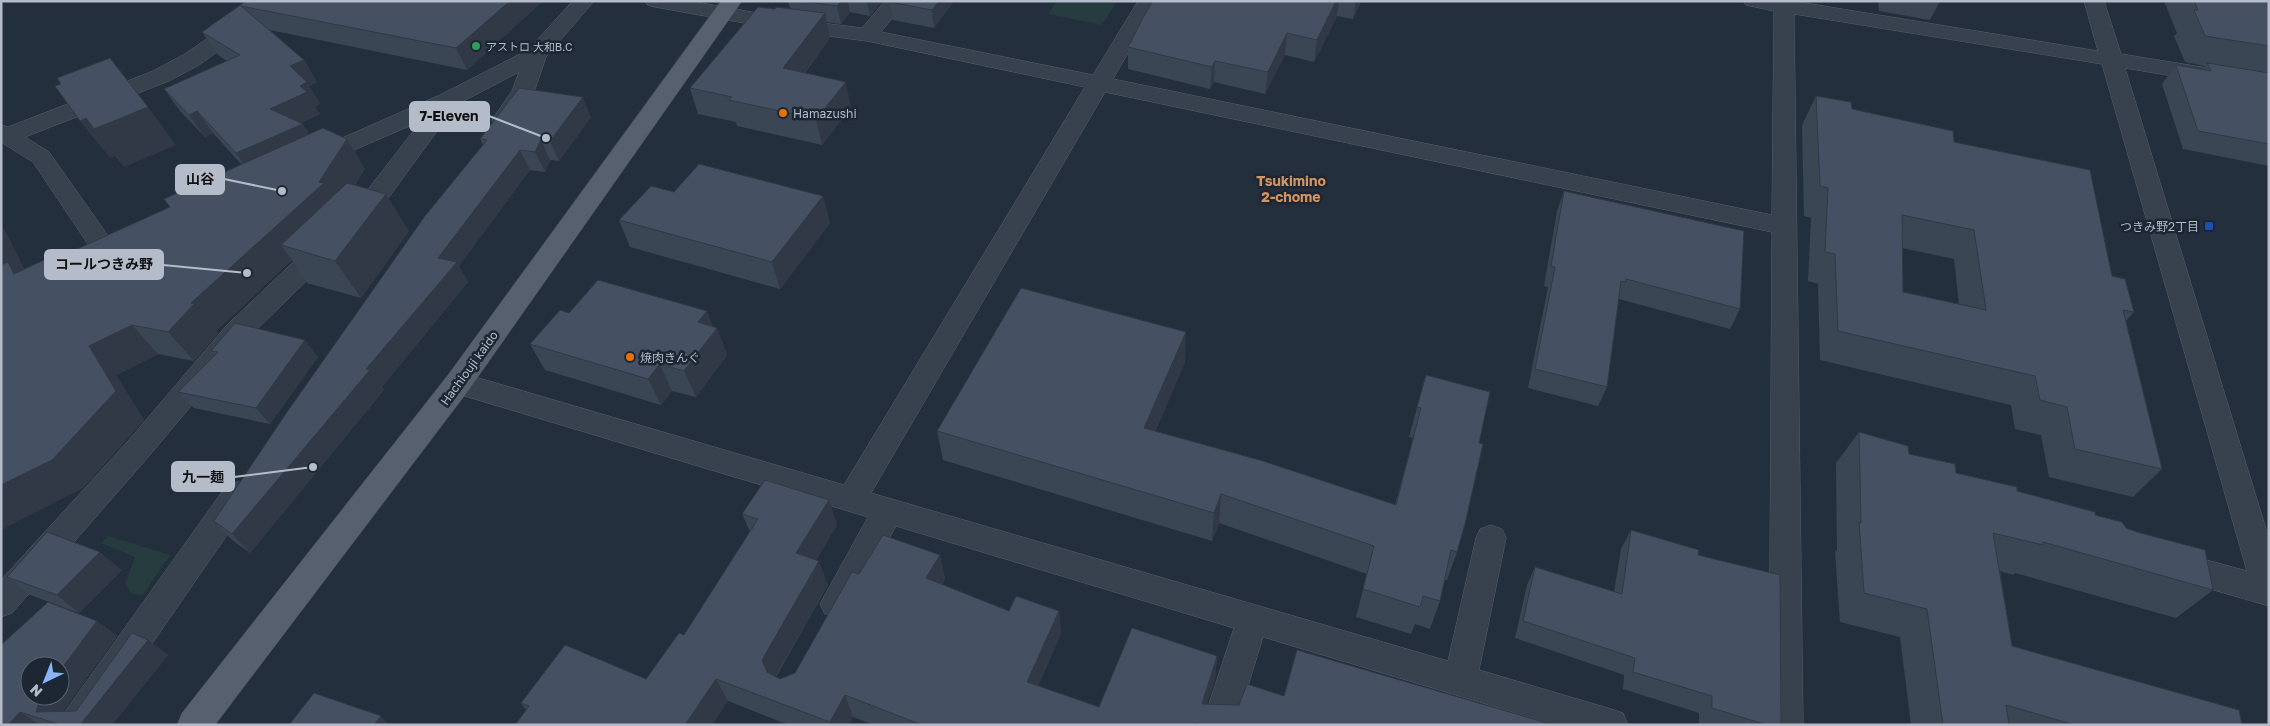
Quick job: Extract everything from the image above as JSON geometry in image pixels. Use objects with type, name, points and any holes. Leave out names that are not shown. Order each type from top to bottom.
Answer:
[{"type":"main road","name":"Hachiouji kaido","points":[[194,725],[458,383],[727,7]]},
{"type":"street","points":[[5,134],[161,76],[191,60],[277,1]]},
{"type":"street","points":[[489,140],[523,92],[536,56],[584,1]]},
{"type":"street","points":[[655,1],[727,7],[1784,226]]},
{"type":"street","points":[[867,35],[896,1]]},
{"type":"street","points":[[851,500],[1148,1]]},
{"type":"street","points":[[1752,1],[2269,85]]},
{"type":"street","points":[[2094,1],[2269,591]]},
{"type":"street","points":[[1784,6],[1786,725]]},
{"type":"street","points":[[294,167],[448,100],[536,56]]},
{"type":"street","points":[[1,603],[138,448],[237,332],[372,202],[448,100]]},
{"type":"street","points":[[5,134],[41,156],[105,250]]},
{"type":"street","points":[[458,383],[1611,725]]},
{"type":"street","points":[[76,725],[254,471]]},
{"type":"street","points":[[820,632],[888,511]]},
{"type":"street","points":[[1460,680],[1491,538]]},
{"type":"street","points":[[2144,558],[2269,591]]},
{"type":"street","points":[[1219,725],[1252,618]]},
{"type":"green space","points":[[1057,1],[1117,1],[1102,25],[1048,14]]},
{"type":"green space","points":[[108,536],[170,555],[143,595],[132,594],[125,584],[135,557],[101,543]]},
{"type":"building","points":[[246,1],[510,1],[456,48],[241,6],[304,60],[290,66],[307,82],[300,86],[307,92],[270,109],[303,124],[236,153],[197,111],[189,115],[164,89],[240,55],[202,32]]},
{"type":"building","points":[[801,1],[841,1],[837,6]]},
{"type":"building","points":[[891,1],[939,1],[932,10]]},
{"type":"building","points":[[1153,1],[1336,1],[1317,40],[1287,33],[1268,72],[1215,61],[1212,67],[1128,47]]},
{"type":"building","points":[[2194,1],[2269,1],[2269,46],[2205,36],[2194,10],[2198,10]]},
{"type":"building","points":[[758,7],[775,9],[776,7],[825,13],[783,68],[846,82],[816,119],[729,100],[732,97],[690,88]]},
{"type":"building","points":[[110,58],[148,107],[94,129],[86,118],[80,121],[55,86],[61,84],[57,78]]},
{"type":"building","points":[[2207,63],[2269,73],[2269,144],[2198,131],[2176,65],[2211,71]]},
{"type":"building","points":[[519,88],[583,97],[550,141],[541,140],[535,152],[520,150],[438,258],[457,262],[366,369],[370,370],[232,534],[214,521],[287,412],[425,216],[487,140],[480,139]]},
{"type":"building","points":[[1816,96],[1851,102],[1852,109],[1953,131],[1954,142],[2090,170],[2112,276],[2125,279],[2134,312],[2123,310],[2162,469],[2075,449],[2067,407],[2040,400],[2035,376],[1838,331],[1835,254],[1825,252],[1828,188],[1820,186]],"holes":[[[1902,215],[1974,230],[1986,310],[1903,292]]]},
{"type":"building","points":[[323,128],[347,139],[319,182],[324,183],[191,303],[194,304],[168,332],[132,325],[89,346],[116,391],[52,460],[1,485],[1,265],[8,262],[14,274],[44,260],[46,263],[170,207],[164,199]]},
{"type":"building","points":[[699,164],[823,196],[772,262],[619,220],[651,186],[674,192]]},
{"type":"building","points":[[347,183],[386,194],[335,261],[281,245]]},
{"type":"building","points":[[1564,191],[1744,231],[1740,309],[1626,279],[1626,282],[1621,281],[1607,387],[1535,369],[1555,267],[1551,266]]},
{"type":"building","points":[[598,280],[707,311],[698,322],[717,328],[684,371],[660,364],[648,379],[530,344],[560,310],[569,313]]},
{"type":"building","points":[[1021,288],[1186,332],[1144,428],[1263,461],[1396,505],[1421,408],[1417,407],[1426,375],[1490,392],[1479,443],[1483,444],[1465,524],[1457,552],[1451,550],[1440,601],[1423,596],[1420,607],[1363,589],[1374,546],[1221,494],[1214,513],[937,431]]},
{"type":"building","points":[[235,323],[305,340],[256,408],[178,392],[218,352],[211,351]]},
{"type":"building","points":[[1859,432],[1908,446],[1909,454],[1955,464],[1956,473],[2017,487],[2017,491],[2095,512],[2095,515],[2122,522],[2126,528],[2137,532],[2205,550],[2213,590],[2043,542],[2043,545],[1993,533],[2012,646],[2239,710],[2242,725],[2075,725],[2006,705],[2009,725],[1943,725],[1927,609],[1864,593],[1859,522],[1861,523]]},
{"type":"building","points":[[765,480],[829,500],[796,553],[819,561],[762,660],[767,672],[780,679],[795,673],[852,572],[859,574],[883,535],[940,555],[926,578],[1009,611],[1016,596],[1059,611],[1027,682],[1099,707],[1132,628],[1217,656],[1202,704],[1239,705],[1247,684],[1284,696],[1297,650],[1554,725],[1200,725],[1196,723],[1196,725],[922,725],[845,695],[830,722],[716,679],[685,725],[515,725],[529,706],[521,703],[565,645],[646,679],[679,633],[684,635],[758,519],[742,514]]},
{"type":"building","points":[[1631,530],[1699,550],[1698,555],[1780,575],[1781,725],[1767,725],[1712,708],[1712,696],[1633,672],[1635,658],[1523,621],[1535,567],[1622,594]]},
{"type":"building","points":[[47,532],[100,552],[57,595],[7,577]]},
{"type":"building","points":[[48,602],[97,621],[70,657],[20,656],[20,706],[38,706],[36,712],[76,711],[132,633],[148,640],[80,725],[61,725],[20,712],[8,725],[1,725],[1,645]]},
{"type":"building","points":[[314,693],[381,716],[374,725],[289,725]]},
{"type":"place","name":"アストロ 大和B.C","points":[[476,46]]},
{"type":"place","name":"Hamazushi","points":[[783,113]]},
{"type":"place","name":"7-Eleven","points":[[546,138]]},
{"type":"place","name":"山谷","points":[[282,191]]},
{"type":"place","name":"つきみ野2丁目","points":[[2209,226]]},
{"type":"place","name":"コールつきみ野","points":[[247,273]]},
{"type":"place","name":"焼肉きんぐ","points":[[630,357]]},
{"type":"place","name":"九一麺","points":[[313,467]]},
{"type":"district","name":"Tsukimino 2-chome","points":[[1291,188]]}]
